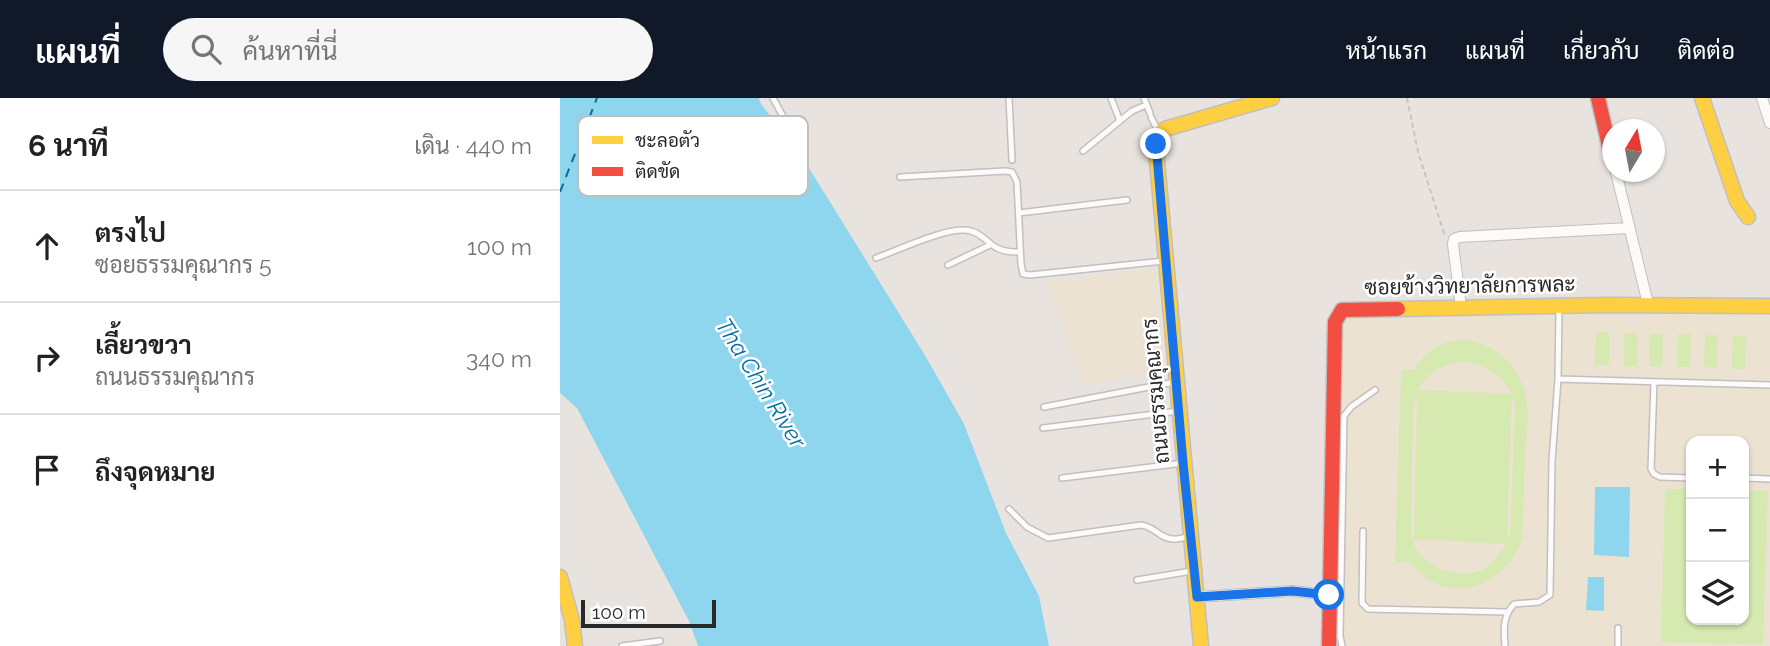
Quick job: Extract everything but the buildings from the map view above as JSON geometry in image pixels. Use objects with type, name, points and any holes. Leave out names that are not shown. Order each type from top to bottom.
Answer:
[{"type":"street","points":[[1159,134],[1238,103],[1272,98]]},
{"type":"street","points":[[1598,98],[1604,119]]},
{"type":"street","points":[[1702,98],[1737,201],[1748,217]]},
{"type":"street","points":[[1762,98],[1770,123]]},
{"type":"street","name":"ถนนธรรมคุณากร","points":[[1159,134],[1156,150],[1201,646]]},
{"type":"street","points":[[1620,182],[1648,304]]},
{"type":"street","points":[[1461,307],[1454,239],[1629,228]]},
{"type":"street","name":"ซอยข้างวิทยาลัยการพละ","points":[[1329,646],[1336,317],[1342,310],[1648,304],[1770,306]]},
{"type":"street","points":[[560,577],[572,620],[575,646]]},
{"type":"street","points":[[1197,597],[1292,591],[1329,595]]},
{"type":"lane","points":[[773,98],[783,116]]},
{"type":"lane","points":[[1009,98],[1012,160]]},
{"type":"lane","points":[[1111,98],[1120,121]]},
{"type":"lane","points":[[1143,98],[1159,134]]},
{"type":"lane","points":[[1083,151],[1132,111],[1146,105]]},
{"type":"lane","points":[[901,177],[1012,172],[1017,182],[1023,274],[1166,261]]},
{"type":"lane","points":[[1019,212],[1127,200]]},
{"type":"lane","points":[[876,258],[948,231],[962,229],[975,232],[990,245],[1009,252],[1020,252]]},
{"type":"lane","points":[[948,265],[990,245]]},
{"type":"lane","points":[[1505,646],[1504,620],[1514,604],[1539,602],[1550,595],[1552,461],[1558,379],[1559,305]]},
{"type":"lane","points":[[1558,379],[1770,384]]},
{"type":"lane","points":[[1044,407],[1177,382]]},
{"type":"lane","points":[[1654,382],[1651,469],[1660,477],[1686,478]]},
{"type":"lane","points":[[1342,646],[1344,416],[1351,407],[1375,390]]},
{"type":"lane","points":[[1043,428],[1179,411]]},
{"type":"lane","points":[[1062,478],[1183,463]]},
{"type":"lane","points":[[1749,478],[1770,479]]},
{"type":"lane","points":[[1009,509],[1027,527],[1048,538],[1141,525],[1154,528],[1170,539],[1191,536]]},
{"type":"lane","points":[[1363,531],[1362,603],[1368,609],[1507,612]]},
{"type":"lane","points":[[1137,580],[1194,570]]},
{"type":"lane","points":[[1618,628],[1618,646]]},
{"type":"lane","points":[[622,646],[660,641]]},
{"type":"path","points":[[1407,98],[1418,152],[1446,237],[1453,244]]},
{"type":"shaded area","points":[[1156,268],[1167,369],[1085,385],[1046,283]]},
{"type":"shaded area","points":[[1770,310],[1770,646],[1334,646],[1340,319],[1343,314]]},
{"type":"green space","points":[[1596,332],[1609,333],[1609,365],[1595,365]]},
{"type":"green space","points":[[1624,333],[1638,333],[1637,366],[1624,366]]},
{"type":"green space","points":[[1650,334],[1663,334],[1662,367],[1649,366]]},
{"type":"green space","points":[[1678,334],[1691,334],[1690,367],[1677,367]]},
{"type":"green space","points":[[1705,335],[1718,335],[1717,368],[1704,367]]},
{"type":"green space","points":[[1733,336],[1746,336],[1745,369],[1732,369]]},
{"type":"green space","points":[[1464,340],[1487,347],[1506,360],[1520,379],[1524,390],[1528,423],[1522,538],[1516,554],[1495,576],[1484,582],[1449,588],[1424,576],[1409,562],[1395,562],[1401,370],[1414,370],[1435,348]],"holes":[[[1463,361],[1492,372],[1512,394],[1418,390],[1426,378],[1437,370]],[[1417,395],[1414,539],[1506,544],[1498,556],[1479,571],[1461,574],[1442,570],[1426,561],[1415,547],[1411,530],[1413,408]],[[1512,398],[1515,406],[1510,534],[1507,541]]]},
{"type":"green space","points":[[1665,489],[1686,489],[1686,625],[1749,625],[1749,491],[1768,491],[1763,644],[1661,642]]},
{"type":"water","name":"Tha Chin River","points":[[560,98],[759,98],[770,116],[578,116],[578,196],[808,196],[808,166],[926,357],[964,424],[1006,533],[1039,596],[1049,646],[698,646],[689,621],[577,408],[560,393]]},
{"type":"water","points":[[1595,487],[1630,487],[1629,557],[1594,555]]},
{"type":"water","points":[[1588,577],[1604,577],[1604,611],[1586,610]]},
{"type":"ferry route","points":[[590,116],[597,98]]},
{"type":"ferry route","points":[[560,192],[578,146]]},
{"type":"traffic: slow","points":[[1201,646],[1156,150],[1159,134],[1165,129],[1272,98]]},
{"type":"traffic: slow","points":[[1702,98],[1737,201],[1748,217]]},
{"type":"traffic: slow","points":[[1398,309],[1606,305],[1770,306]]},
{"type":"traffic: slow","points":[[560,577],[572,620],[575,646]]},
{"type":"traffic: jam","points":[[1598,98],[1603,119]]},
{"type":"traffic: jam","points":[[1329,646],[1335,322],[1342,310],[1398,309]]},
{"type":"route","points":[[1156,144],[1197,597],[1292,591],[1329,595]]}]
